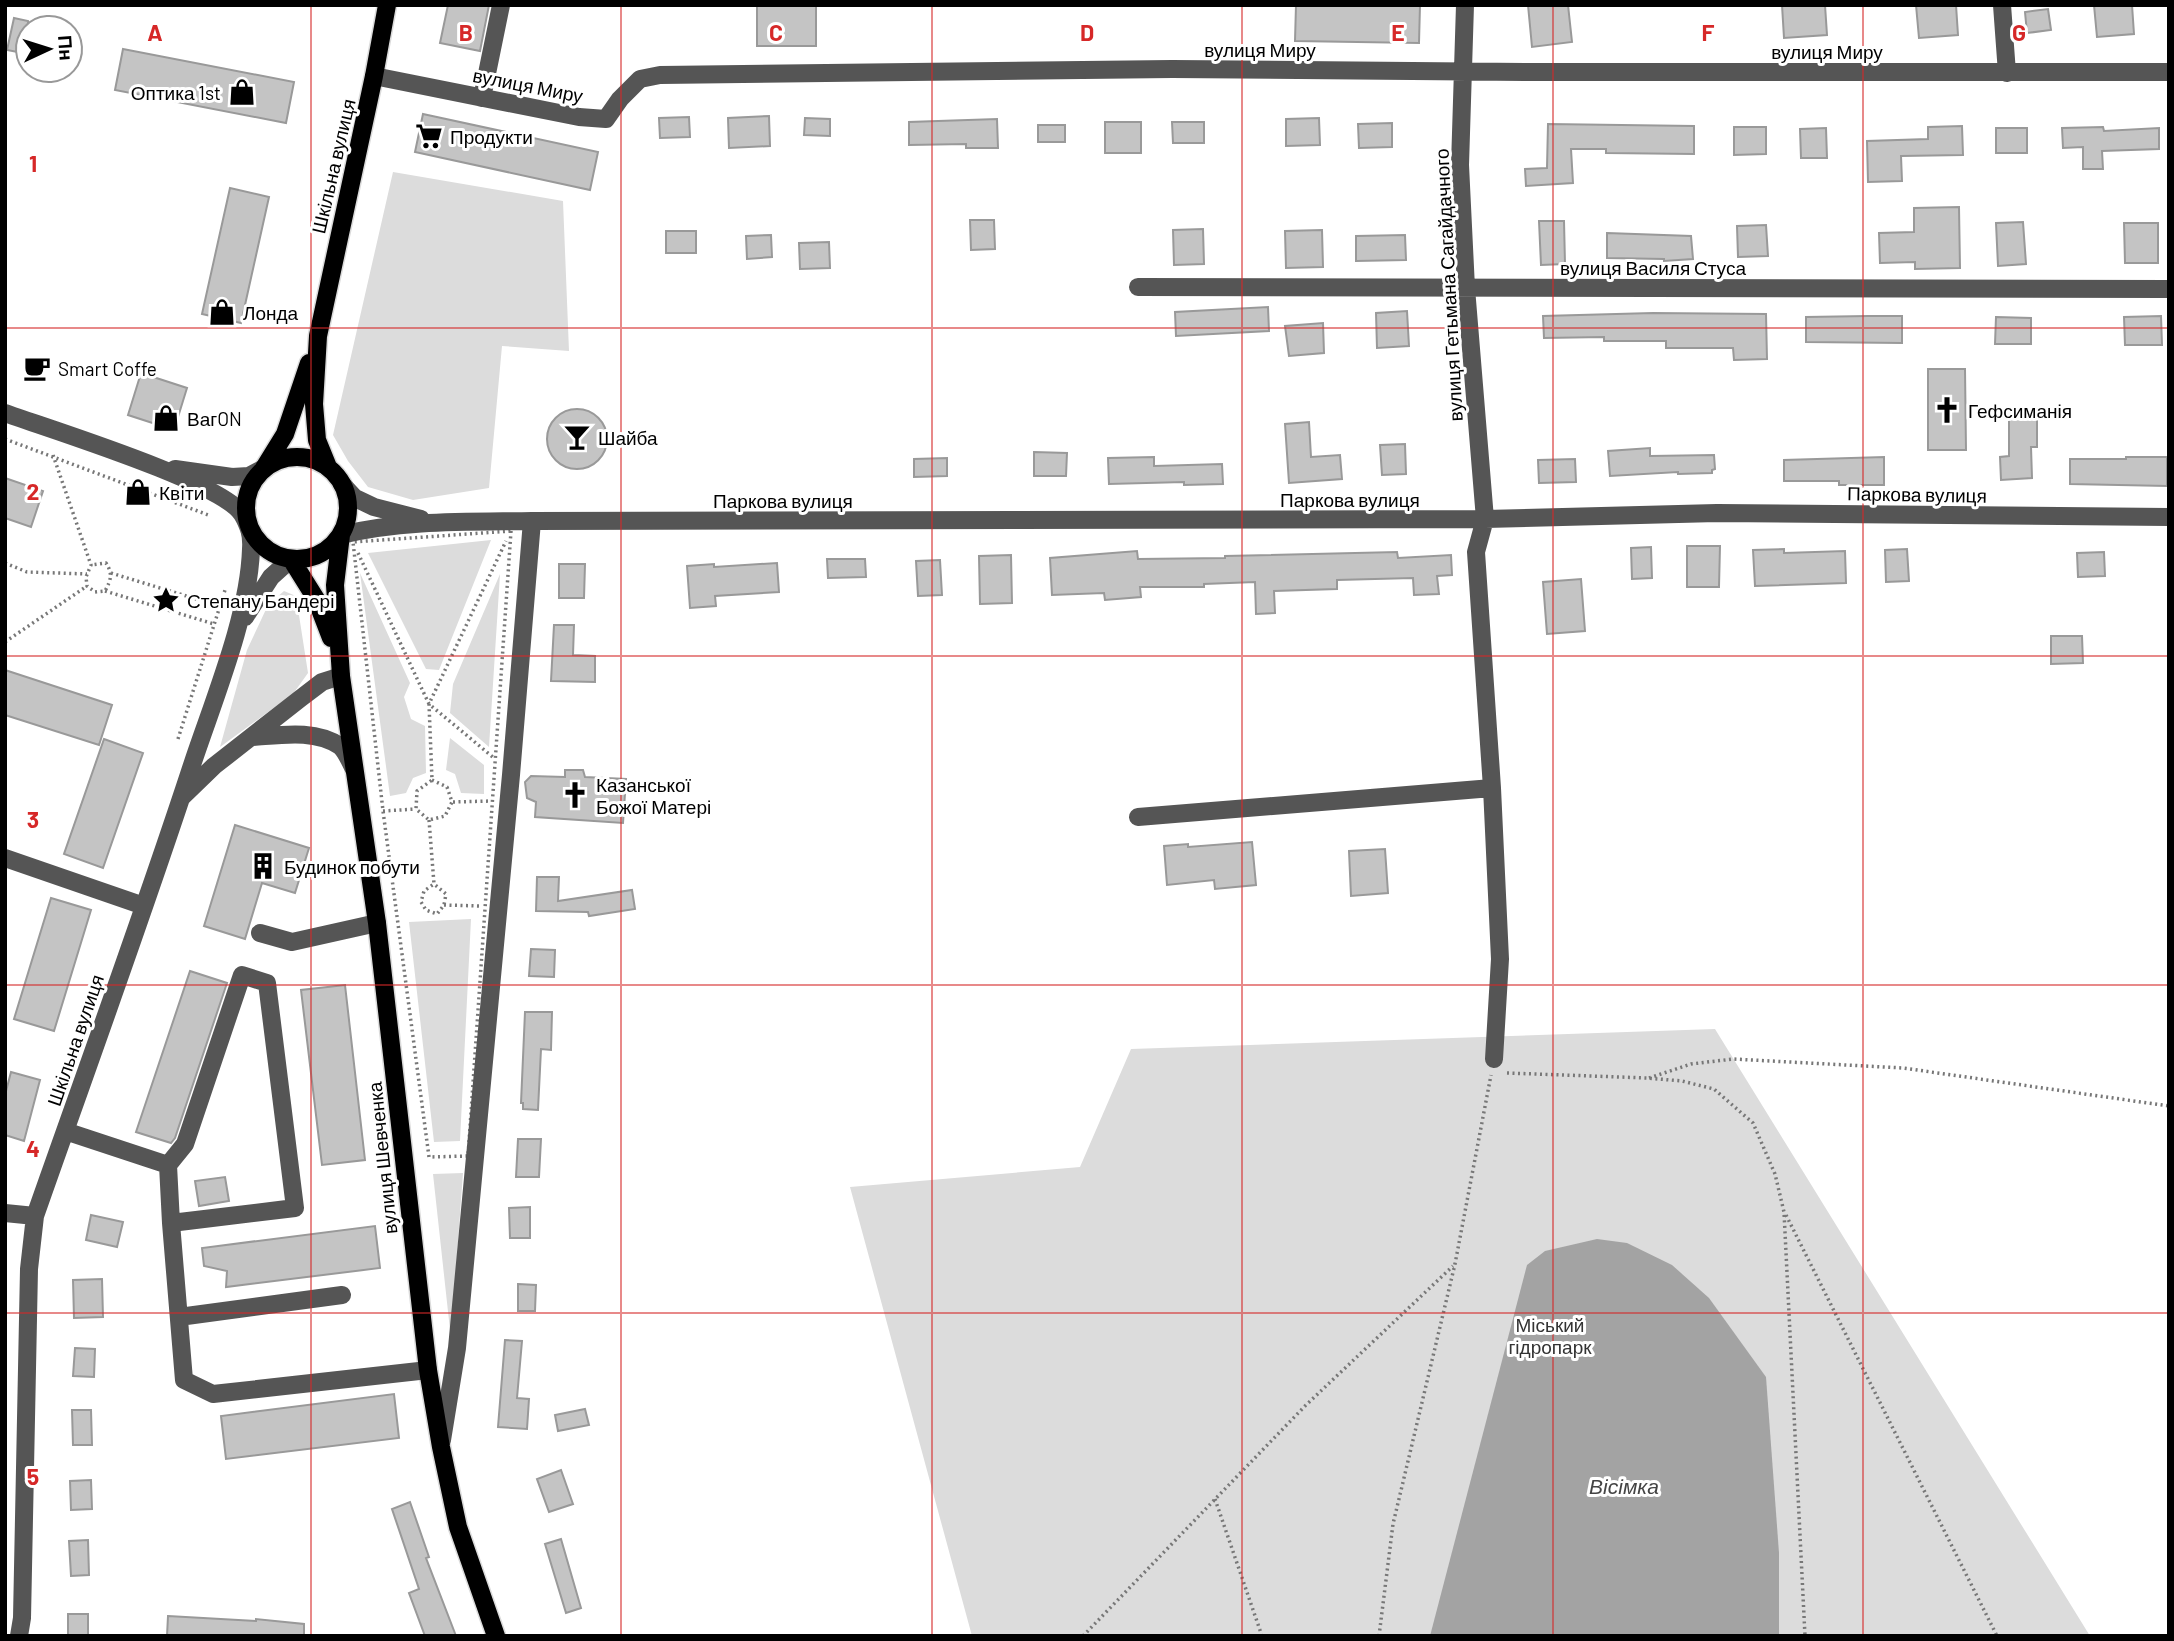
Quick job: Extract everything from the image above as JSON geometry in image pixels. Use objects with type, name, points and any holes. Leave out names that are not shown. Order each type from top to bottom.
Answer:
[{"type":"main road","name":"Шкільна вулиця","points":[[264,468],[285,434],[318,336],[387,5]]},
{"type":"main road","name":"Шкільна вулиця","points":[[318,336],[314,404],[317,440],[328,467]]},
{"type":"main road","points":[[296,456],[318,461],[328,467],[342,484],[348,505],[347,539],[308,558],[291,559],[266,549],[251,531],[246,512],[252,483],[264,468],[285,458],[296,456]]},
{"type":"main road","name":"вулиця Шевченка","points":[[347,539],[336,558],[340,672],[377,923],[428,1370],[458,1527],[496,1636]]},
{"type":"main road","name":"вулиця Шевченка","points":[[291,559],[316,599],[340,672]]},
{"type":"street","points":[[482,98],[501,5]]},
{"type":"street","name":"вулиця Гетьмана Сагайдачного","points":[[1465,5],[1460,165],[1466,288],[1485,519],[1476,552],[1500,959],[1492,1066]]},
{"type":"street","points":[[2002,5],[2007,73]]},
{"type":"street","name":"вулиця Миру","points":[[374,76],[579,117],[606,119],[620,99],[640,79],[660,75],[1172,69],[2169,72]]},
{"type":"street","name":"вулиця Василя Стуса","points":[[1138,287],[2169,289]]},
{"type":"street","points":[[5,413],[154,466],[228,502],[240,511],[251,531],[251,550],[245,592],[233,639]]},
{"type":"street","points":[[154,466],[232,477],[249,476],[264,468]]},
{"type":"street","points":[[342,484],[355,498],[374,507],[435,523]]},
{"type":"street","name":"Паркова вулиця","points":[[435,523],[1485,519],[1717,513],[2169,517]]},
{"type":"street","points":[[441,1447],[458,1334],[512,761],[531,521]]},
{"type":"street","points":[[347,539],[366,529],[435,523]]},
{"type":"street","points":[[233,639],[271,577],[291,559]]},
{"type":"street","name":"Шкільна вулиця","points":[[19,1636],[22,1618],[29,1269],[35,1216],[144,906],[233,639]]},
{"type":"street","points":[[181,798],[214,766],[322,682],[340,672]]},
{"type":"street","points":[[253,737],[317,737],[342,747],[356,772]]},
{"type":"street","points":[[1139,817],[1492,788]]},
{"type":"street","points":[[5,858],[144,906]]},
{"type":"street","points":[[260,933],[292,942],[377,923]]},
{"type":"street","points":[[171,1223],[295,1208],[267,983],[242,975],[185,1144],[168,1165],[171,1223],[184,1380],[213,1394],[428,1370]]},
{"type":"street","points":[[65,1131],[168,1165]]},
{"type":"street","points":[[5,1213],[35,1216]]},
{"type":"street","points":[[179,1317],[342,1295]]},
{"type":"path","points":[[5,439],[214,517]]},
{"type":"path","points":[[53,455],[91,565],[86,577],[88,586],[95,592],[105,591],[214,624]]},
{"type":"path","points":[[347,539],[511,531],[531,521]]},
{"type":"path","points":[[347,539],[429,1157],[468,1156],[511,531]]},
{"type":"path","points":[[432,780],[429,704],[511,531]]},
{"type":"path","points":[[347,539],[429,704],[496,760]]},
{"type":"path","points":[[5,564],[27,572],[87,573]]},
{"type":"path","points":[[91,565],[106,564],[111,573],[105,591]]},
{"type":"path","points":[[111,573],[219,606]]},
{"type":"path","points":[[177,743],[228,580]]},
{"type":"path","points":[[5,642],[88,586]]},
{"type":"path","points":[[429,820],[444,816],[452,802],[447,787],[432,780]]},
{"type":"path","points":[[416,809],[418,790],[432,780]]},
{"type":"path","points":[[452,802],[493,801]]},
{"type":"path","points":[[383,811],[416,809],[429,820],[434,884],[446,894],[444,905],[437,914],[426,910],[421,902],[424,891],[434,884]]},
{"type":"path","points":[[444,905],[486,906]]},
{"type":"path","points":[[1647,1078],[1691,1064],[1733,1059],[1903,1068],[2169,1106]]},
{"type":"path","points":[[1379,1636],[1393,1524],[1455,1264],[1492,1066],[1682,1081],[1714,1089],[1753,1123],[1775,1174],[1784,1212],[1805,1636]]},
{"type":"path","points":[[1784,1212],[1997,1636]]},
{"type":"path","points":[[1083,1636],[1305,1406],[1455,1264]]},
{"type":"path","points":[[1215,1499],[1262,1636]]},
{"type":"green space","points":[[393,172],[563,201],[569,351],[502,346],[489,488],[413,500],[368,487],[333,435]]},
{"type":"green space","points":[[491,540],[439,670],[426,669],[368,553]]},
{"type":"green space","points":[[360,573],[410,683],[404,697],[411,719],[425,726],[426,773],[413,778],[406,793],[390,796]]},
{"type":"green space","points":[[500,574],[489,747],[450,713],[453,684]]},
{"type":"green space","points":[[284,591],[296,596],[308,673],[293,694],[220,747],[247,650],[268,605]]},
{"type":"green space","points":[[450,738],[484,765],[484,794],[461,793],[455,774],[446,770]]},
{"type":"green space","points":[[471,919],[460,1141],[434,1142],[409,922]]},
{"type":"green space","name":"Міський гідропарк","points":[[1715,1029],[2090,1636],[972,1636],[850,1187],[1080,1167],[1131,1049]]},
{"type":"green space","points":[[463,1173],[451,1339],[433,1174]]},
{"type":"water","name":"Вісімка","points":[[1597,1239],[1627,1243],[1672,1265],[1709,1298],[1766,1377],[1779,1553],[1779,1636],[1430,1636],[1527,1265],[1545,1251]]},
{"type":"building","points":[[448,5],[489,5],[480,51],[440,43]]},
{"type":"building","points":[[757,5],[816,5],[816,46],[757,46]]},
{"type":"building","points":[[1296,5],[1420,5],[1419,43],[1295,41]]},
{"type":"building","points":[[1528,5],[1568,5],[1572,42],[1532,47]]},
{"type":"building","points":[[1782,5],[1825,5],[1827,35],[1784,38]]},
{"type":"building","points":[[1916,5],[1956,5],[1958,35],[1919,38]]},
{"type":"building","points":[[2094,5],[2132,5],[2134,34],[2097,37]]},
{"type":"building","points":[[2048,9],[2051,30],[2027,33],[2025,12]]},
{"type":"building","points":[[14,18],[14,51],[7,50]]},
{"type":"building","points":[[123,49],[294,82],[286,123],[115,90]]},
{"type":"building","points":[[423,114],[598,152],[590,190],[415,152]]},
{"type":"building","points":[[769,116],[770,146],[729,148],[728,118]]},
{"type":"building","points":[[689,117],[690,137],[660,138],[659,118]]},
{"type":"building","points":[[805,118],[830,119],[830,136],[804,135]]},
{"type":"building","points":[[1319,118],[1320,145],[1286,146],[1286,119]]},
{"type":"building","points":[[997,119],[998,148],[966,148],[966,144],[909,145],[909,122]]},
{"type":"building","points":[[1105,122],[1141,122],[1141,153],[1105,153]]},
{"type":"building","points":[[1172,122],[1204,122],[1204,143],[1173,143]]},
{"type":"building","points":[[1392,123],[1392,147],[1359,148],[1358,124]]},
{"type":"building","points":[[1548,124],[1694,126],[1694,154],[1606,153],[1606,149],[1571,149],[1573,183],[1526,186],[1525,169],[1547,168]]},
{"type":"building","points":[[1038,125],[1065,125],[1065,142],[1038,142]]},
{"type":"building","points":[[1962,126],[1963,155],[1901,156],[1902,181],[1868,182],[1867,141],[1928,139],[1928,127]]},
{"type":"building","points":[[1734,127],[1766,127],[1766,154],[1734,155]]},
{"type":"building","points":[[2103,127],[2104,131],[2159,128],[2159,149],[2102,151],[2103,169],[2083,169],[2083,147],[2063,148],[2062,128]]},
{"type":"building","points":[[1826,128],[1827,158],[1801,158],[1800,129]]},
{"type":"building","points":[[1996,128],[2027,128],[2027,153],[1996,153]]},
{"type":"building","points":[[230,188],[269,197],[241,323],[202,314]]},
{"type":"building","points":[[1959,207],[1960,268],[1915,269],[1915,262],[1880,263],[1879,233],[1914,232],[1914,208]]},
{"type":"building","points":[[970,220],[994,220],[995,249],[971,250]]},
{"type":"building","points":[[1539,221],[1564,221],[1565,264],[1541,265]]},
{"type":"building","points":[[2023,222],[2026,264],[1998,266],[1996,223]]},
{"type":"building","points":[[2124,223],[2158,223],[2158,263],[2125,263]]},
{"type":"building","points":[[1766,225],[1768,256],[1738,257],[1737,226]]},
{"type":"building","points":[[1203,229],[1204,264],[1174,265],[1173,230]]},
{"type":"building","points":[[1322,230],[1323,267],[1286,268],[1285,231]]},
{"type":"building","points":[[666,231],[696,231],[696,253],[666,253]]},
{"type":"building","points":[[1607,233],[1691,236],[1693,259],[1664,261],[1607,258]]},
{"type":"building","points":[[771,235],[772,257],[747,259],[746,236]]},
{"type":"building","points":[[1405,235],[1406,260],[1356,261],[1356,236]]},
{"type":"building","points":[[829,242],[830,268],[800,269],[799,243]]},
{"type":"building","points":[[1268,307],[1269,331],[1176,336],[1175,312]]},
{"type":"building","points":[[1407,311],[1409,346],[1377,348],[1376,313]]},
{"type":"building","points":[[1766,314],[1767,359],[1734,360],[1733,348],[1666,348],[1666,341],[1604,341],[1604,337],[1544,338],[1543,316]]},
{"type":"building","points":[[1902,316],[1902,343],[1806,342],[1806,317]]},
{"type":"building","points":[[2161,316],[2162,345],[2125,345],[2124,317]]},
{"type":"building","points":[[1996,317],[2031,318],[2031,344],[1995,344]]},
{"type":"building","points":[[1323,323],[1324,353],[1289,356],[1285,326]]},
{"type":"building","name":"Гефсиманія","points":[[1928,369],[1965,369],[1966,450],[1928,450]]},
{"type":"building","points":[[141,373],[187,388],[174,430],[128,415]]},
{"type":"building","points":[[2009,408],[2037,408],[2037,447],[2031,447],[2032,478],[2001,480],[2000,457],[2009,456]]},
{"type":"building","name":"Шайба","points":[[571,409],[583,409],[602,422],[607,439],[605,451],[594,464],[583,469],[571,469],[552,456],[547,445],[547,433],[560,414]]},
{"type":"building","points":[[1309,422],[1311,457],[1340,455],[1342,479],[1289,483],[1285,424]]},
{"type":"building","points":[[1405,444],[1406,474],[1382,475],[1380,445]]},
{"type":"building","points":[[1650,448],[1650,456],[1714,455],[1715,469],[1712,473],[1610,476],[1608,451]]},
{"type":"building","points":[[1034,452],[1067,453],[1066,476],[1034,476]]},
{"type":"building","points":[[1154,457],[1154,466],[1222,464],[1223,484],[1109,484],[1108,458]]},
{"type":"building","points":[[1884,457],[1884,485],[1839,485],[1839,481],[1784,481],[1784,460]]},
{"type":"building","points":[[2167,457],[2167,486],[2070,484],[2070,459]]},
{"type":"building","points":[[947,458],[947,476],[914,477],[914,459]]},
{"type":"building","points":[[1575,459],[1576,482],[1539,483],[1538,460]]},
{"type":"building","points":[[5,478],[43,491],[31,527],[5,518]]},
{"type":"building","points":[[1687,546],[1720,546],[1719,587],[1687,587]]},
{"type":"building","points":[[1651,547],[1652,578],[1632,579],[1631,548]]},
{"type":"building","points":[[1784,549],[1784,553],[1845,551],[1846,583],[1755,586],[1753,550]]},
{"type":"building","points":[[1907,549],[1909,581],[1886,582],[1885,550]]},
{"type":"building","points":[[1137,551],[1138,559],[1397,552],[1398,558],[1451,555],[1452,575],[1437,576],[1439,594],[1414,595],[1413,578],[1337,580],[1337,589],[1274,591],[1275,613],[1256,614],[1255,582],[1204,584],[1204,587],[1140,587],[1141,597],[1105,600],[1104,593],[1052,595],[1050,558]]},
{"type":"building","points":[[2104,552],[2105,576],[2078,577],[2077,553]]},
{"type":"building","points":[[1011,555],[1012,603],[980,604],[979,556]]},
{"type":"building","points":[[827,559],[865,559],[866,577],[828,578]]},
{"type":"building","points":[[940,560],[942,595],[918,596],[916,561]]},
{"type":"building","points":[[777,563],[779,592],[715,596],[716,606],[690,608],[687,566]]},
{"type":"building","points":[[559,564],[585,564],[584,598],[559,598]]},
{"type":"building","points":[[1581,579],[1585,631],[1547,634],[1543,582]]},
{"type":"building","points":[[554,625],[574,625],[573,655],[595,656],[595,682],[551,681]]},
{"type":"building","points":[[2051,636],[2082,636],[2083,663],[2051,664]]},
{"type":"building","points":[[5,670],[112,705],[99,745],[5,715]]},
{"type":"building","points":[[104,739],[143,753],[103,868],[64,854]]},
{"type":"building","name":"Казанської Божої Матері","points":[[565,770],[583,770],[585,777],[626,779],[623,823],[535,817],[536,802],[527,798],[525,782],[531,776],[565,777]]},
{"type":"building","name":"Будинок побути","points":[[235,825],[309,848],[295,893],[262,883],[245,939],[204,926]]},
{"type":"building","points":[[1252,842],[1256,885],[1215,889],[1214,880],[1167,885],[1164,846]]},
{"type":"building","points":[[1385,849],[1388,893],[1351,896],[1349,851]]},
{"type":"building","points":[[537,877],[559,877],[558,901],[632,890],[635,909],[589,916],[588,912],[536,911]]},
{"type":"building","points":[[51,898],[91,910],[54,1031],[14,1019]]},
{"type":"building","points":[[531,949],[555,950],[554,977],[529,976]]},
{"type":"building","points":[[190,971],[227,983],[175,1138],[171,1143],[136,1132]]},
{"type":"building","points":[[345,985],[365,1160],[322,1165],[301,990]]},
{"type":"building","points":[[525,1012],[552,1012],[551,1050],[541,1049],[538,1110],[523,1109],[521,1103]]},
{"type":"building","points":[[11,1072],[40,1080],[24,1141],[5,1135],[5,1095]]},
{"type":"building","points":[[518,1139],[541,1139],[539,1177],[516,1177]]},
{"type":"building","points":[[225,1177],[229,1201],[199,1206],[195,1181]]},
{"type":"building","points":[[530,1207],[530,1238],[510,1238],[509,1208]]},
{"type":"building","points":[[91,1215],[123,1222],[117,1247],[86,1240]]},
{"type":"building","points":[[375,1226],[380,1268],[226,1287],[227,1271],[204,1266],[202,1248]]},
{"type":"building","points":[[102,1279],[103,1317],[74,1318],[73,1280]]},
{"type":"building","points":[[518,1284],[536,1285],[535,1311],[518,1311]]},
{"type":"building","points":[[505,1340],[522,1341],[517,1398],[529,1399],[527,1429],[498,1427]]},
{"type":"building","points":[[75,1348],[95,1349],[94,1377],[73,1376]]},
{"type":"building","points":[[394,1394],[399,1438],[226,1459],[221,1416]]},
{"type":"building","points":[[585,1409],[589,1425],[558,1431],[555,1415]]},
{"type":"building","points":[[72,1410],[91,1410],[92,1445],[73,1445]]},
{"type":"building","points":[[561,1470],[573,1504],[549,1512],[537,1479]]},
{"type":"building","points":[[91,1480],[92,1509],[71,1510],[70,1481]]},
{"type":"building","points":[[410,1502],[429,1557],[426,1558],[456,1636],[425,1636],[409,1593],[419,1589],[392,1509]]},
{"type":"building","points":[[561,1539],[581,1608],[566,1613],[545,1544]]},
{"type":"building","points":[[88,1540],[89,1575],[71,1576],[69,1541]]},
{"type":"building","points":[[68,1614],[88,1614],[88,1636],[68,1636]]},
{"type":"building","points":[[168,1616],[256,1619],[304,1624],[304,1636],[167,1636]]},
{"type":"place","name":"Оптика 1st","points":[[242,92]]},
{"type":"place","name":"Продукти","points":[[429,136]]},
{"type":"place","name":"Лонда","points":[[222,312]]},
{"type":"place","name":"Smart Coffe","points":[[37,368]]},
{"type":"place","name":"Гефсиманія","points":[[1947,410]]},
{"type":"place","name":"ВагON","points":[[166,418]]},
{"type":"place","name":"Шайба","points":[[577,437]]},
{"type":"place","name":"Квiти","points":[[138,492]]},
{"type":"place","name":"Степану Бандері","points":[[166,600]]},
{"type":"place","name":"Казанської Божої Матері","points":[[575,795]]},
{"type":"place","name":"Будинок побути","points":[[263,866]]}]
